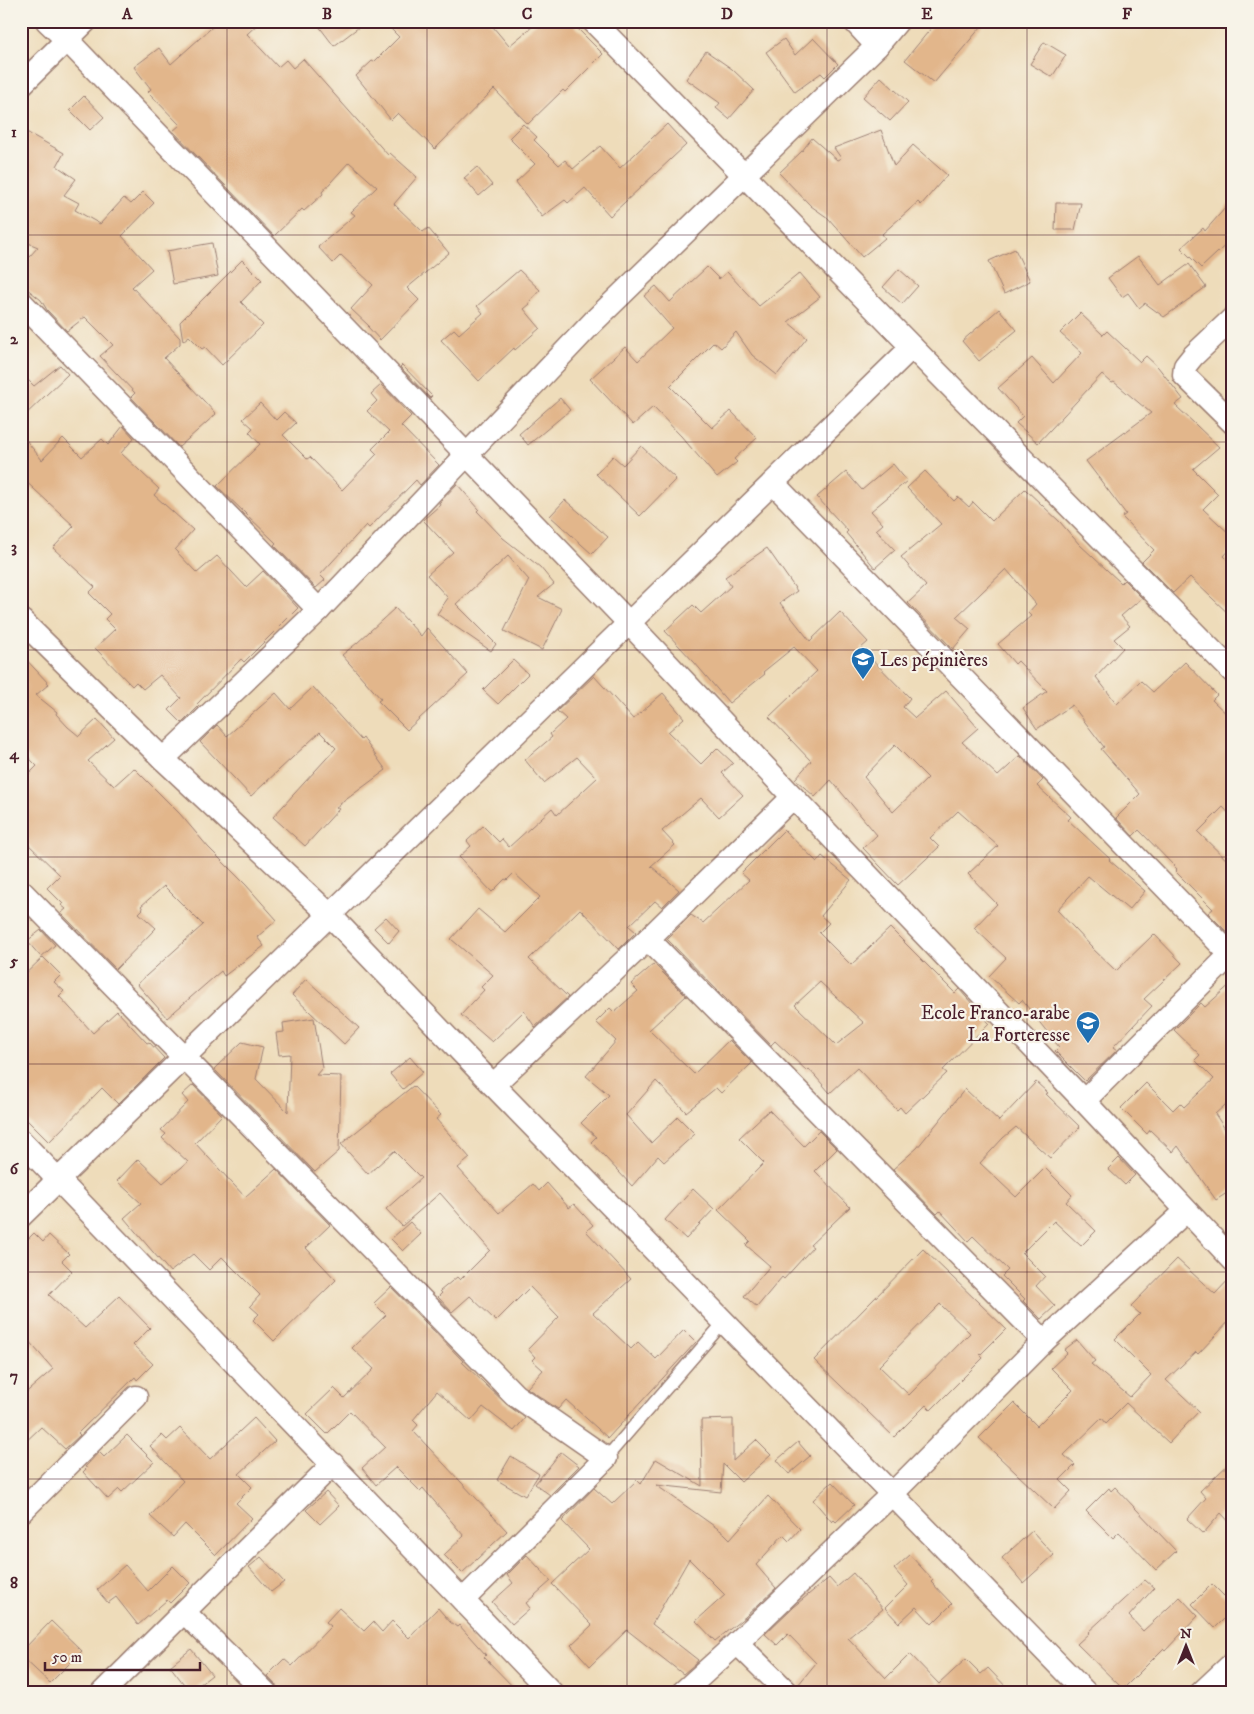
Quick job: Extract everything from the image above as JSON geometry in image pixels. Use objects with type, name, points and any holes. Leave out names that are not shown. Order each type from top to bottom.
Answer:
[{"type":"street","points":[[47,21],[629,623],[1084,1100],[1233,1260]]},
{"type":"street","points":[[21,85],[86,21]]},
{"type":"street","points":[[593,21],[1233,672]]},
{"type":"street","points":[[854,21],[877,46]]},
{"type":"street","points":[[163,759],[319,610],[594,321],[877,46],[898,21]]},
{"type":"street","points":[[21,302],[319,610]]},
{"type":"street","points":[[1233,318],[1193,356],[1185,366],[1184,375],[1233,423]]},
{"type":"street","points":[[21,1216],[912,347]]},
{"type":"street","points":[[773,483],[1232,954],[1084,1100]]},
{"type":"street","points":[[21,620],[163,759],[330,915],[492,1086],[1086,1693]]},
{"type":"street","points":[[492,1086],[648,939],[793,797]]},
{"type":"street","points":[[21,891],[515,1395],[606,1458],[463,1600]]},
{"type":"street","points":[[648,939],[1044,1341]]},
{"type":"street","points":[[21,1141],[552,1693]]},
{"type":"street","points":[[682,1693],[737,1643],[891,1495],[1044,1341],[1186,1211]]},
{"type":"street","points":[[21,1512],[136,1397]]},
{"type":"street","points":[[102,1693],[333,1464]]},
{"type":"street","points":[[184,1612],[266,1693]]},
{"type":"street","points":[[737,1643],[788,1693]]},
{"type":"street","points":[[1201,1693],[1233,1663]]},
{"type":"lane","points":[[606,1458],[723,1323]]},
{"type":"building","points":[[219,21],[261,21],[247,34],[278,67],[286,60],[293,68],[303,59],[388,155],[390,153],[417,177],[394,204],[423,232],[428,228],[449,253],[407,288],[419,300],[380,340],[369,326],[351,309],[373,285],[341,255],[333,263],[318,247],[355,215],[351,212],[377,187],[349,162],[322,192],[323,194],[304,211],[302,209],[274,236],[173,131],[180,125],[148,92],[151,89],[134,67],[159,48],[171,64]]},
{"type":"building","points":[[315,21],[367,21],[334,46]]},
{"type":"building","points":[[383,21],[488,21],[509,46],[539,21],[570,21],[603,54],[565,92],[563,90],[528,124],[494,89],[435,149],[398,113],[391,120],[356,76],[372,61],[374,62],[399,37]]},
{"type":"building","points":[[937,21],[986,21],[934,83],[905,60]]},
{"type":"building","points":[[813,38],[838,64],[825,77],[821,73],[795,92],[766,52],[784,39],[795,55]]},
{"type":"building","points":[[1044,42],[1066,55],[1052,77],[1030,64]]},
{"type":"building","points":[[706,51],[732,69],[754,90],[729,119],[716,108],[720,103],[686,79]]},
{"type":"building","points":[[881,77],[908,102],[890,121],[863,97]]},
{"type":"building","points":[[84,96],[104,117],[90,130],[70,110]]},
{"type":"building","points":[[523,124],[537,137],[534,140],[559,165],[565,160],[573,169],[600,146],[620,168],[667,124],[686,145],[610,216],[585,188],[568,203],[565,200],[542,217],[516,182],[535,164],[509,138]]},
{"type":"building","points":[[21,129],[64,153],[57,166],[76,179],[64,195],[79,203],[75,210],[100,224],[124,198],[131,204],[143,192],[154,203],[122,236],[152,269],[132,287],[180,338],[180,344],[164,358],[216,414],[179,447],[131,397],[135,393],[100,356],[113,345],[85,317],[67,331],[47,310],[41,300],[21,284],[21,266],[38,247],[21,240]]},
{"type":"building","points":[[881,130],[894,166],[913,145],[947,175],[921,205],[918,202],[882,234],[885,238],[862,257],[828,218],[811,206],[779,173],[802,151],[812,138],[837,160],[841,158],[834,148]]},
{"type":"building","points":[[477,167],[492,185],[479,196],[464,178]]},
{"type":"building","points":[[1233,199],[1233,238],[1201,268],[1181,248],[1203,228],[1205,231]]},
{"type":"building","points":[[1056,203],[1081,203],[1075,230],[1055,230]]},
{"type":"building","points":[[212,243],[218,276],[173,284],[167,251]]},
{"type":"building","points":[[1015,249],[1030,281],[1004,294],[989,261]]},
{"type":"building","points":[[1138,256],[1160,285],[1189,264],[1206,287],[1164,317],[1145,303],[1139,308],[1128,293],[1122,297],[1108,278]]},
{"type":"building","points":[[242,260],[262,280],[241,302],[263,325],[222,365],[205,347],[202,349],[189,336],[183,341],[180,322]]},
{"type":"building","points":[[707,267],[719,279],[727,272],[759,306],[800,273],[820,297],[788,322],[807,338],[777,375],[752,355],[736,332],[721,348],[714,342],[670,386],[712,428],[731,411],[757,438],[734,459],[737,462],[717,478],[653,407],[633,425],[590,379],[625,347],[638,361],[672,328],[644,296],[656,286],[670,302]]},
{"type":"building","points":[[899,269],[918,286],[902,304],[883,287]]},
{"type":"building","points":[[519,270],[540,290],[524,309],[540,328],[515,350],[514,348],[479,381],[441,340],[454,329],[459,334],[483,313],[477,306]]},
{"type":"building","points":[[999,309],[1017,330],[979,361],[962,341]]},
{"type":"building","points":[[1080,313],[1103,335],[1107,331],[1140,362],[1146,356],[1158,367],[1183,399],[1175,405],[1219,447],[1193,469],[1218,494],[1203,509],[1233,537],[1233,546],[1224,556],[1233,565],[1233,618],[1190,577],[1173,593],[1142,562],[1154,550],[1122,517],[1126,514],[1086,461],[1151,413],[1102,374],[1038,443],[1016,423],[1023,416],[998,388],[1032,358],[1054,383],[1082,353],[1060,333]]},
{"type":"building","points":[[60,365],[68,374],[21,419],[21,373],[34,386]]},
{"type":"building","points":[[402,365],[432,396],[430,398],[400,367]]},
{"type":"building","points":[[381,385],[411,416],[401,426],[439,465],[420,485],[416,480],[369,528],[366,525],[320,575],[325,580],[316,588],[274,545],[276,543],[217,486],[260,444],[249,432],[253,428],[243,419],[260,403],[276,420],[284,412],[296,423],[283,435],[307,459],[310,457],[342,490],[377,454],[372,449],[389,432],[367,411],[377,401],[371,394]]},
{"type":"building","points":[[560,398],[570,410],[528,445],[519,434]]},
{"type":"building","points":[[123,426],[134,438],[121,453],[159,489],[154,495],[193,530],[175,550],[197,573],[217,556],[246,587],[263,571],[298,608],[244,662],[241,659],[197,704],[199,706],[182,723],[169,710],[181,698],[160,675],[143,689],[136,682],[132,686],[95,648],[115,629],[105,619],[110,614],[89,593],[95,587],[53,548],[74,526],[21,477],[21,434],[42,460],[63,438],[82,457],[102,439],[108,445]]},
{"type":"building","points":[[641,446],[676,479],[640,516],[596,474],[613,456],[623,465]]},
{"type":"building","points":[[893,464],[907,481],[871,511],[883,524],[876,530],[895,550],[875,568],[846,533],[848,531],[817,497],[846,472],[862,490]]},
{"type":"building","points":[[925,471],[954,501],[958,497],[969,507],[973,502],[992,521],[1025,489],[1060,522],[1079,544],[1121,583],[1124,580],[1142,598],[1121,616],[1130,626],[1114,639],[1123,648],[1096,677],[1117,704],[1141,681],[1153,692],[1185,662],[1217,695],[1212,700],[1233,720],[1233,818],[1223,807],[1198,832],[1233,866],[1233,938],[1208,913],[1213,909],[1175,871],[1177,869],[1139,830],[1133,836],[1116,818],[1140,794],[1101,749],[1104,747],[1072,705],[1037,729],[1023,708],[1047,691],[1018,661],[1015,664],[998,644],[1031,616],[1028,613],[1036,604],[1006,569],[956,617],[970,629],[953,649],[908,603],[926,586],[901,557],[941,524],[907,488]]},
{"type":"building","points":[[457,484],[479,509],[477,511],[503,538],[540,567],[554,584],[538,597],[562,609],[542,650],[504,631],[529,580],[508,556],[456,604],[496,644],[491,651],[437,614],[448,598],[427,575],[453,552],[423,520],[440,505],[439,503]]},
{"type":"building","points":[[565,500],[608,537],[592,554],[550,516]]},
{"type":"building","points":[[767,548],[797,591],[780,603],[810,641],[840,612],[868,642],[861,648],[910,698],[903,707],[915,718],[946,691],[978,728],[962,742],[998,776],[1020,756],[1043,780],[1037,786],[1071,817],[1068,820],[1109,860],[1145,891],[1129,910],[1088,876],[1057,910],[1116,971],[1154,934],[1182,963],[1144,999],[1152,1006],[1113,1047],[1117,1050],[1085,1081],[1055,1051],[1059,1047],[1022,1000],[1019,1003],[989,976],[1006,958],[974,928],[997,904],[968,874],[998,846],[958,811],[930,838],[939,847],[898,885],[863,848],[877,835],[831,780],[815,797],[795,779],[811,761],[769,717],[817,671],[794,647],[763,672],[765,674],[729,703],[665,631],[693,605],[701,613],[731,586],[725,577]],"holes":[[[895,745],[928,778],[893,812],[864,777]]]},
{"type":"building","points":[[395,608],[421,636],[427,628],[468,674],[407,730],[378,701],[381,699],[342,655]]},
{"type":"building","points":[[21,654],[49,684],[36,695],[57,712],[56,714],[68,727],[79,736],[97,719],[114,738],[88,761],[114,786],[134,768],[180,814],[208,847],[246,885],[277,920],[257,937],[264,946],[224,976],[221,971],[167,1018],[137,984],[203,925],[164,886],[141,906],[143,909],[139,913],[156,928],[116,969],[61,913],[66,909],[47,888],[60,875],[27,843],[29,841],[21,831],[21,782],[37,766],[21,750]]},
{"type":"building","points":[[513,660],[528,674],[498,704],[483,690]]},
{"type":"building","points":[[594,676],[633,719],[663,693],[684,718],[668,732],[701,764],[717,748],[733,763],[722,773],[743,795],[719,817],[701,798],[662,831],[675,845],[651,866],[679,890],[662,907],[655,901],[629,926],[636,932],[619,949],[580,909],[529,959],[568,997],[535,1027],[524,1011],[492,1042],[461,1015],[484,990],[481,987],[493,975],[451,939],[478,909],[505,932],[540,897],[514,873],[492,892],[459,857],[471,846],[467,841],[483,826],[499,842],[502,839],[509,847],[552,808],[557,815],[597,778],[577,757],[544,783],[525,760],[552,737],[550,734],[566,719],[557,711]]},
{"type":"building","points":[[313,687],[361,740],[363,738],[386,770],[336,807],[339,809],[305,846],[273,817],[336,748],[320,732],[251,796],[200,742],[217,725],[227,736],[276,693],[290,709]]},
{"type":"building","points":[[784,830],[817,862],[822,856],[851,880],[821,916],[829,923],[819,933],[851,965],[890,928],[955,993],[959,989],[989,1023],[943,1070],[947,1073],[905,1113],[900,1107],[897,1110],[857,1068],[830,1093],[809,1069],[807,1071],[775,1041],[771,1045],[667,939],[691,915],[703,923],[749,880],[741,873]],"holes":[[[820,982],[864,1023],[836,1045],[795,1005]]]},
{"type":"building","points":[[386,917],[399,931],[389,943],[374,928]]},
{"type":"building","points":[[41,930],[55,945],[41,957],[27,941]]},
{"type":"building","points":[[43,957],[61,975],[54,982],[64,991],[59,996],[93,1033],[117,1011],[164,1058],[118,1104],[102,1088],[49,1142],[21,1114],[21,978]]},
{"type":"building","points":[[654,964],[686,996],[649,1030],[694,1074],[729,1040],[752,1063],[721,1093],[716,1088],[686,1112],[656,1081],[626,1115],[651,1143],[678,1117],[695,1134],[664,1162],[658,1156],[632,1186],[591,1142],[596,1137],[581,1123],[609,1095],[586,1076],[616,1041],[596,1022],[610,1008],[614,1012],[638,991],[631,984]]},
{"type":"building","points":[[306,979],[359,1028],[344,1044],[292,995]]},
{"type":"building","points":[[1233,982],[1233,1098],[1215,1114],[1233,1141],[1233,1189],[1216,1200],[1178,1146],[1173,1152],[1150,1130],[1147,1134],[1121,1108],[1146,1083],[1173,1110],[1180,1103],[1184,1107],[1214,1079],[1195,1060],[1200,1055],[1174,1030],[1201,1003],[1205,1007]]},
{"type":"building","points":[[314,1018],[322,1068],[316,1075],[341,1076],[339,1151],[315,1172],[214,1069],[242,1042],[263,1047],[256,1079],[288,1112],[290,1054],[279,1055],[276,1033],[284,1032],[283,1023]]},
{"type":"building","points":[[410,1057],[423,1072],[403,1089],[390,1074]]},
{"type":"building","points":[[1036,1082],[1080,1127],[1050,1158],[1016,1127],[980,1163],[1016,1197],[1045,1168],[1072,1195],[1066,1202],[1096,1231],[1081,1246],[1054,1221],[1022,1253],[1045,1276],[1036,1286],[1055,1306],[1041,1319],[1023,1301],[1025,1299],[1002,1276],[1008,1270],[973,1236],[968,1241],[940,1211],[937,1214],[893,1169],[917,1148],[965,1089],[999,1121]]},
{"type":"building","points":[[193,1085],[222,1115],[195,1143],[245,1197],[276,1169],[330,1225],[306,1248],[336,1280],[274,1341],[253,1320],[259,1314],[250,1306],[260,1295],[222,1257],[209,1270],[193,1254],[170,1272],[124,1218],[141,1203],[117,1181],[138,1159],[163,1183],[188,1162],[162,1138],[166,1134],[161,1130],[188,1102],[182,1095]]},
{"type":"building","points":[[413,1086],[441,1115],[436,1119],[470,1158],[458,1168],[499,1213],[533,1184],[539,1191],[547,1183],[569,1208],[574,1204],[593,1225],[586,1231],[631,1279],[593,1313],[631,1349],[638,1342],[656,1359],[684,1330],[696,1342],[608,1438],[566,1400],[558,1409],[527,1388],[543,1370],[532,1360],[535,1357],[528,1349],[559,1317],[530,1287],[496,1321],[470,1296],[452,1312],[438,1297],[442,1293],[440,1291],[457,1277],[460,1280],[490,1250],[440,1193],[402,1226],[386,1209],[421,1178],[394,1151],[368,1174],[341,1144]]},
{"type":"building","points":[[769,1110],[804,1146],[819,1131],[837,1149],[815,1171],[850,1207],[810,1245],[813,1247],[784,1279],[782,1277],[757,1307],[744,1296],[770,1266],[746,1245],[750,1241],[718,1210],[764,1163],[739,1138]]},
{"type":"building","points":[[1119,1158],[1135,1175],[1125,1185],[1108,1169]]},
{"type":"building","points":[[693,1189],[714,1209],[686,1239],[665,1220]]},
{"type":"building","points":[[410,1222],[421,1234],[403,1251],[391,1239]]},
{"type":"building","points":[[34,1233],[43,1242],[49,1235],[69,1254],[62,1261],[72,1271],[49,1295],[85,1328],[119,1296],[150,1328],[133,1345],[153,1364],[137,1380],[135,1377],[78,1433],[80,1435],[65,1449],[41,1427],[21,1446],[21,1397],[53,1369],[21,1332],[21,1246]]},
{"type":"building","points":[[923,1249],[1006,1329],[980,1355],[983,1358],[931,1410],[926,1405],[894,1437],[814,1360]],"holes":[[[940,1304],[970,1333],[909,1395],[879,1366]]]},
{"type":"building","points":[[1177,1259],[1215,1294],[1233,1275],[1233,1317],[1198,1354],[1196,1352],[1166,1380],[1199,1411],[1169,1443],[1126,1403],[1106,1423],[1102,1418],[1064,1455],[1075,1465],[1060,1480],[1071,1491],[1054,1509],[979,1438],[1014,1403],[1037,1426],[1073,1390],[1051,1368],[1067,1353],[1064,1350],[1077,1340],[1095,1361],[1091,1364],[1130,1397],[1151,1375],[1115,1339],[1140,1314],[1131,1306]]},
{"type":"building","points":[[391,1287],[462,1362],[506,1404],[525,1418],[514,1431],[483,1407],[471,1421],[437,1391],[413,1420],[418,1425],[413,1431],[507,1531],[462,1573],[444,1555],[464,1536],[423,1488],[420,1491],[396,1467],[376,1485],[362,1468],[385,1447],[350,1411],[327,1434],[307,1414],[334,1388],[344,1398],[374,1369],[352,1348],[386,1315],[374,1303]]},
{"type":"building","points":[[254,1418],[275,1441],[239,1474],[252,1487],[236,1503],[252,1518],[216,1555],[185,1524],[173,1537],[150,1516],[183,1481],[150,1446],[162,1435],[167,1440],[180,1428],[210,1459]]},
{"type":"building","points":[[733,1419],[733,1461],[756,1440],[771,1455],[741,1482],[723,1464],[721,1492],[656,1485],[730,1539],[768,1496],[800,1529],[789,1541],[783,1535],[756,1565],[776,1588],[745,1617],[715,1641],[696,1621],[725,1595],[689,1559],[652,1624],[698,1660],[695,1664],[683,1674],[627,1630],[590,1666],[571,1645],[592,1625],[552,1584],[589,1549],[562,1521],[594,1488],[612,1504],[637,1480],[641,1484],[656,1459],[702,1486],[701,1420]]},
{"type":"building","points":[[127,1435],[154,1462],[122,1492],[119,1489],[108,1499],[83,1472],[87,1468],[85,1467],[99,1452],[104,1457]]},
{"type":"building","points":[[798,1442],[810,1456],[789,1474],[777,1460]]},
{"type":"building","points":[[561,1452],[579,1466],[550,1495],[535,1484]]},
{"type":"building","points":[[511,1456],[539,1474],[525,1496],[497,1480]]},
{"type":"building","points":[[1233,1460],[1233,1526],[1221,1513],[1203,1534],[1187,1519],[1206,1498],[1200,1491]]},
{"type":"building","points":[[832,1482],[854,1505],[836,1522],[834,1520],[832,1522],[813,1500]]},
{"type":"building","points":[[1115,1487],[1176,1551],[1156,1570],[1119,1532],[1113,1538],[1086,1511],[1109,1488],[1111,1491]]},
{"type":"building","points":[[326,1492],[339,1506],[320,1524],[306,1510]]},
{"type":"building","points":[[1032,1531],[1054,1555],[1023,1583],[1002,1558]]},
{"type":"building","points":[[527,1555],[551,1581],[526,1603],[530,1608],[512,1624],[492,1602],[513,1583],[507,1575]]},
{"type":"building","points":[[910,1555],[933,1580],[931,1582],[952,1604],[932,1624],[916,1607],[899,1623],[885,1608],[908,1585],[894,1569]]},
{"type":"building","points":[[261,1557],[284,1582],[271,1592],[249,1567]]},
{"type":"building","points":[[125,1565],[148,1591],[173,1566],[190,1583],[170,1603],[167,1600],[138,1625],[116,1597],[108,1603],[97,1590]]},
{"type":"building","points":[[853,1573],[883,1609],[848,1638],[886,1678],[910,1654],[939,1684],[966,1659],[981,1674],[988,1668],[1012,1693],[801,1693],[798,1685],[816,1663],[788,1634],[777,1645],[765,1634],[793,1607],[829,1578],[837,1587]]},
{"type":"building","points":[[1145,1580],[1154,1588],[1129,1616],[1143,1631],[1180,1597],[1198,1616],[1165,1651],[1163,1649],[1123,1689],[1077,1644]]},
{"type":"building","points":[[1212,1584],[1233,1605],[1233,1610],[1215,1628],[1192,1604]]},
{"type":"building","points":[[339,1608],[364,1631],[373,1622],[382,1632],[392,1621],[409,1638],[438,1608],[450,1622],[457,1627],[459,1625],[486,1655],[484,1657],[519,1693],[283,1693],[267,1676],[284,1659],[292,1666],[331,1626],[326,1622]]},
{"type":"building","points":[[51,1621],[82,1651],[50,1683],[21,1656],[21,1652]]},
{"type":"building","points":[[191,1649],[212,1675],[190,1692],[170,1666]]},
{"type":"place","name":"Les pépinières","points":[[863,680]]},
{"type":"place","name":"Ecole Franco-arabe La Forteresse","points":[[1088,1044]]}]
